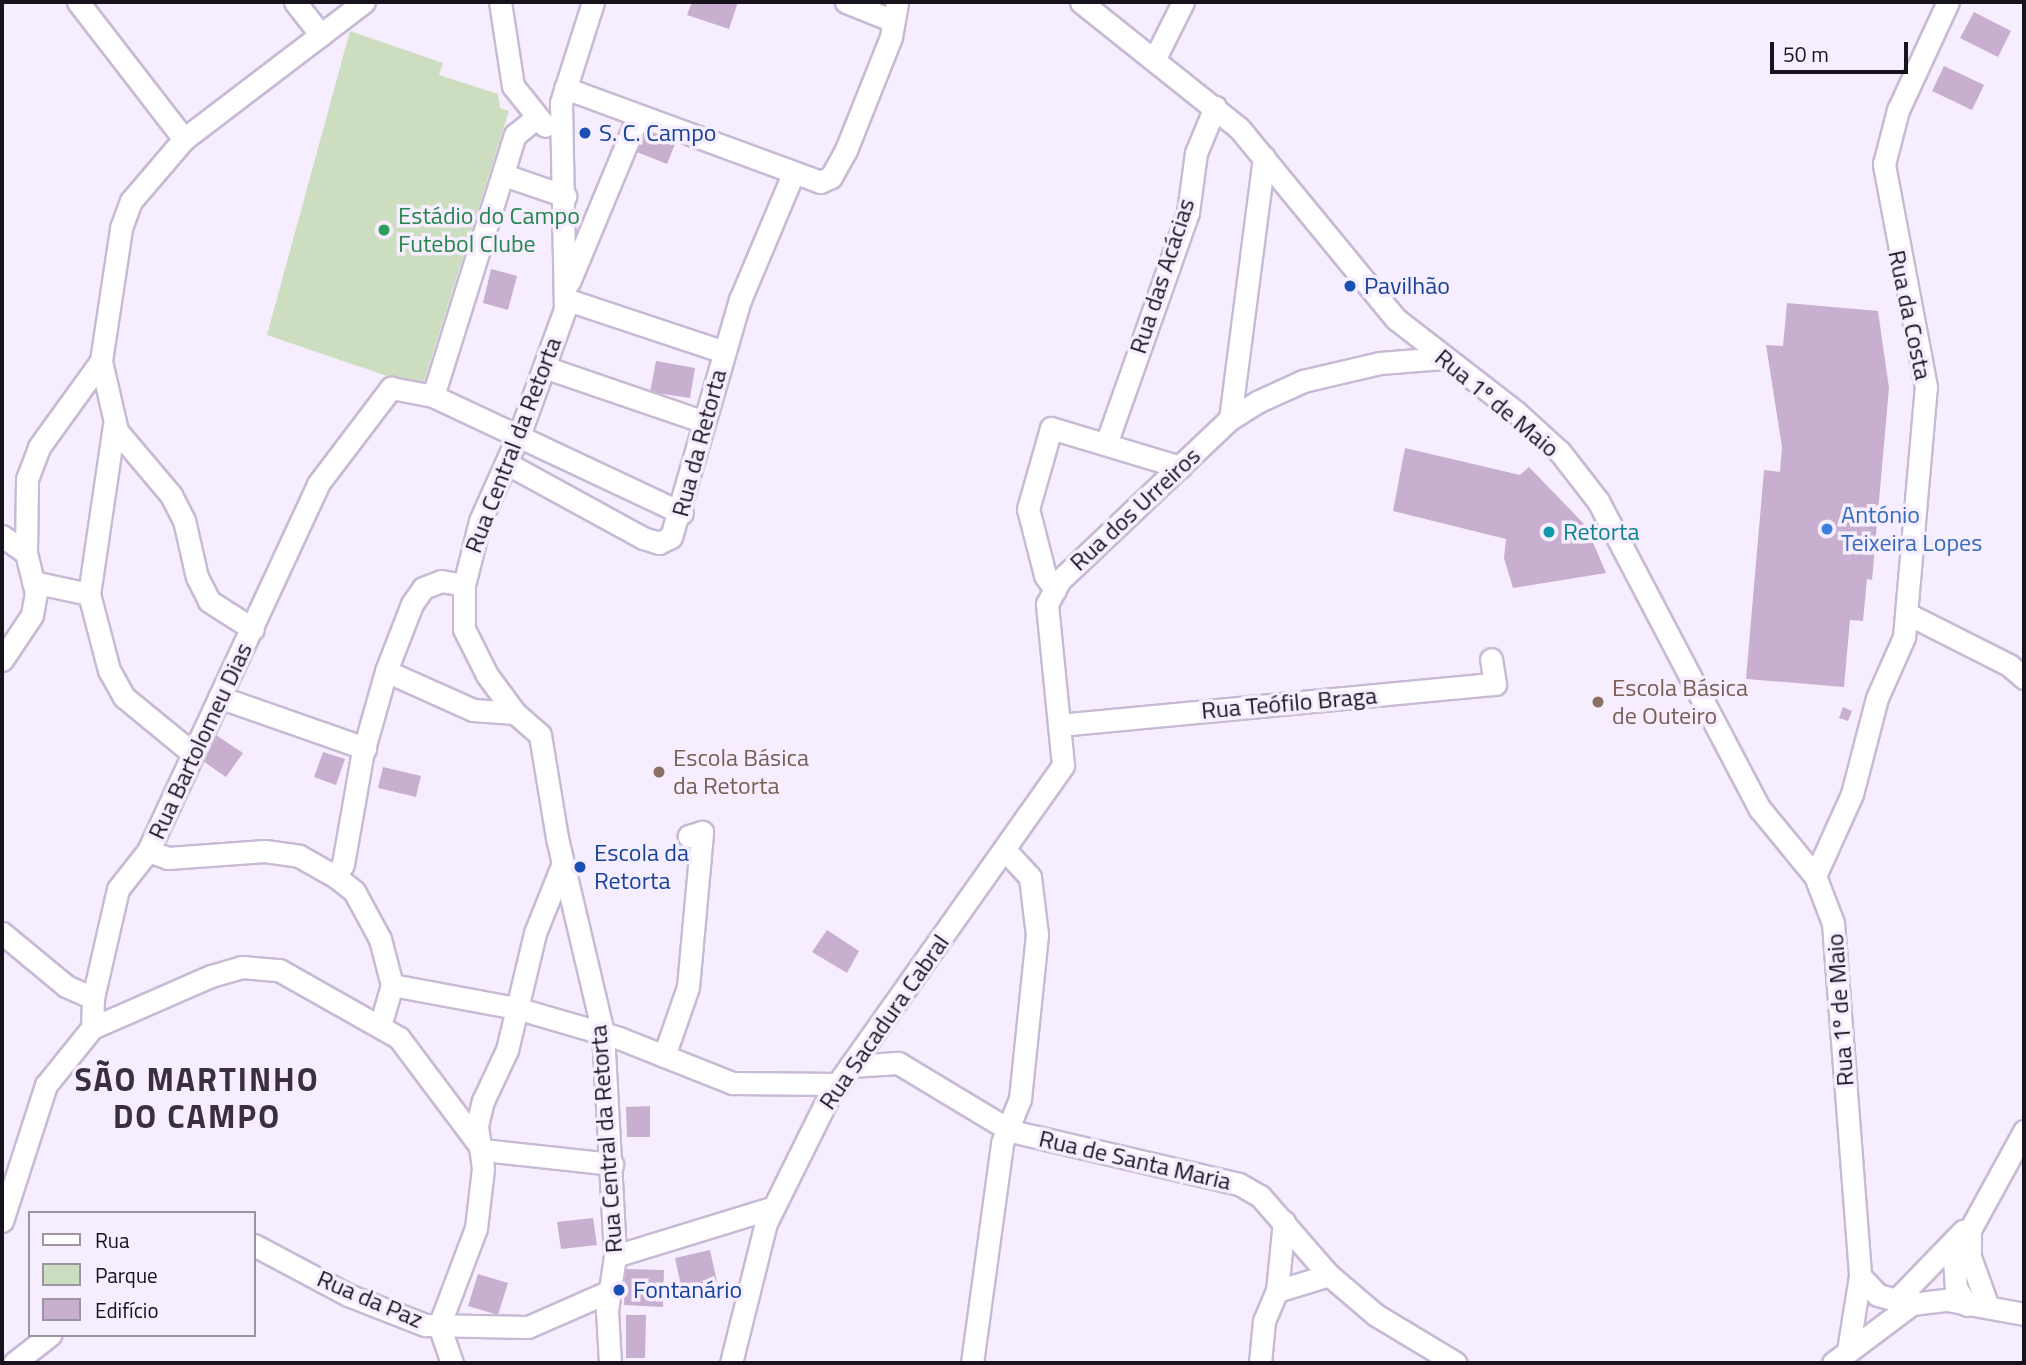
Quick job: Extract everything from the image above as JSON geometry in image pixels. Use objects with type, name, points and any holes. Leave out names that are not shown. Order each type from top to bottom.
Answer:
[{"type":"street","points":[[78,2],[184,139]]},
{"type":"street","points":[[295,2],[321,35]]},
{"type":"street","points":[[191,752],[124,697],[109,670],[89,594],[114,425],[101,360],[121,228],[131,201],[184,139],[363,2]]},
{"type":"street","points":[[500,2],[513,86],[535,119],[562,136]]},
{"type":"street","name":"Rua Central da Retorta","points":[[565,295],[562,136],[565,88],[593,2]]},
{"type":"street","points":[[565,88],[793,174],[820,181],[831,177],[891,37],[894,11],[846,2]]},
{"type":"street","name":"Rua 1º de Maio","points":[[1082,2],[1215,107],[1264,158],[1396,319],[1534,428],[1598,501],[1760,809],[1815,876],[1833,923],[1860,1276]]},
{"type":"street","points":[[1154,60],[1183,2]]},
{"type":"street","name":"Rua da Costa","points":[[1815,876],[1852,794],[1877,698],[1904,637],[1926,387],[1884,164],[1898,110],[1948,2]]},
{"type":"street","name":"Rua das Acácias","points":[[1105,444],[1188,212],[1196,153],[1215,107]]},
{"type":"street","name":"Rua Central da Retorta","points":[[610,1363],[610,1291],[615,1256],[603,1033],[563,863],[540,735],[515,713],[464,629],[464,585],[480,521],[519,435],[544,367],[565,295],[638,116]]},
{"type":"street","points":[[535,119],[515,135],[433,396],[682,513]]},
{"type":"street","points":[[1230,419],[1264,158]]},
{"type":"street","name":"Rua da Retorta","points":[[506,463],[589,513],[659,543],[671,537],[682,513],[698,456],[702,421],[724,352],[793,174]]},
{"type":"street","points":[[504,175],[565,196]]},
{"type":"street","points":[[565,295],[724,352]]},
{"type":"street","name":"Rua dos Urreiros","points":[[1004,850],[1063,765],[1047,604],[1055,590],[1230,419],[1303,382],[1380,363],[1443,358]]},
{"type":"street","points":[[2,660],[32,615],[33,582],[26,553],[27,479],[38,447],[101,360]]},
{"type":"street","points":[[544,367],[702,421]]},
{"type":"street","name":"Rua Bartolomeu Dias","points":[[92,1028],[93,998],[118,889],[148,851],[191,752],[253,629],[317,484],[391,388],[433,396]]},
{"type":"street","points":[[114,425],[184,520],[197,577],[209,601],[253,629]]},
{"type":"street","points":[[1055,590],[1045,575],[1028,509],[1051,428],[1180,467]]},
{"type":"street","points":[[2,536],[26,553]]},
{"type":"street","points":[[336,877],[343,864],[365,748],[386,670],[423,588],[441,580],[464,585]]},
{"type":"street","points":[[33,582],[89,594]]},
{"type":"street","points":[[1906,613],[2009,665],[2024,678]]},
{"type":"street","name":"Rua Teófilo Braga","points":[[1059,725],[1495,684],[1491,660]]},
{"type":"street","points":[[386,670],[473,710],[515,713]]},
{"type":"street","points":[[219,698],[365,748]]},
{"type":"street","points":[[664,1056],[688,988],[702,832],[689,836]]},
{"type":"street","points":[[972,1363],[1002,1143],[1011,1131],[1020,1099],[1037,935],[1030,877],[1004,850]]},
{"type":"street","name":"Rua Sacadura Cabral","points":[[732,1363],[774,1207],[837,1084],[1004,850]]},
{"type":"street","points":[[148,851],[168,858],[265,851],[299,856],[336,877],[354,891],[380,939],[392,985],[380,1026]]},
{"type":"street","points":[[452,1363],[439,1325],[476,1228],[483,1150],[477,1126],[483,1101],[507,1050],[535,933],[563,863]]},
{"type":"street","points":[[2,933],[66,986],[93,998]]},
{"type":"street","points":[[2,1221],[46,1085],[92,1028],[242,967],[279,970],[399,1038],[483,1150],[612,1164]]},
{"type":"street","points":[[392,985],[516,1008],[603,1033],[732,1083],[837,1084]]},
{"type":"street","name":"Rua de Santa Maria","points":[[850,1066],[898,1063],[1011,1131],[1239,1184],[1260,1196],[1329,1275],[1376,1315],[1456,1363]]},
{"type":"street","points":[[1971,1305],[1956,1288],[1954,1259],[2024,1131]]},
{"type":"street","points":[[615,1256],[774,1207]]},
{"type":"street","points":[[1260,1363],[1264,1321],[1277,1291],[1284,1221]]},
{"type":"street","points":[[1840,1357],[1889,1311],[1947,1243],[1971,1226]]},
{"type":"street","name":"Rua da Paz","points":[[256,1246],[348,1295],[439,1325],[528,1327],[610,1291]]},
{"type":"street","points":[[1277,1291],[1329,1275]]},
{"type":"street","points":[[1860,1276],[1889,1311]]},
{"type":"street","points":[[1860,1276],[1889,1311]]},
{"type":"street","points":[[1889,1311],[1933,1300],[2024,1314]]},
{"type":"street","points":[[1889,1311],[1971,1305]]},
{"type":"street","points":[[14,1363],[47,1337]]},
{"type":"green space","name":"Estádio do Campo Futebol Clube","points":[[350,31],[443,63],[439,75],[498,94],[500,108],[509,111],[422,388],[267,335]]},
{"type":"building","points":[[692,2],[738,2],[729,29],[687,15]]},
{"type":"building","points":[[1974,12],[2011,31],[1998,57],[1960,38]]},
{"type":"building","points":[[1944,66],[1984,85],[1972,110],[1932,91]]},
{"type":"building","points":[[646,127],[677,139],[667,164],[637,152]]},
{"type":"building","points":[[491,269],[517,276],[508,310],[483,303]]},
{"type":"building","points":[[1787,303],[1878,311],[1889,388],[1872,580],[1867,579],[1863,621],[1850,620],[1844,687],[1746,679],[1764,470],[1780,472],[1782,447],[1766,345],[1783,346]]},
{"type":"building","points":[[656,361],[695,368],[690,398],[650,392]]},
{"type":"building","points":[[1405,448],[1520,475],[1529,467],[1586,526],[1606,573],[1513,588],[1504,558],[1506,539],[1393,511]]},
{"type":"building","points":[[1843,707],[1852,711],[1848,721],[1839,718]]},
{"type":"building","points":[[216,735],[243,753],[226,777],[200,759]]},
{"type":"building","points":[[323,752],[345,759],[336,785],[314,777]]},
{"type":"building","points":[[383,767],[421,776],[416,797],[378,788]]},
{"type":"building","points":[[827,930],[859,951],[847,973],[812,952]]},
{"type":"building","points":[[650,1106],[650,1137],[627,1137],[626,1107]]},
{"type":"building","points":[[593,1218],[597,1245],[561,1249],[557,1222]]},
{"type":"building","points":[[710,1250],[717,1282],[682,1290],[675,1258]]},
{"type":"building","points":[[625,1269],[664,1270],[663,1307],[624,1305]]},
{"type":"building","points":[[478,1274],[508,1283],[498,1315],[468,1306]]},
{"type":"building","points":[[626,1315],[646,1315],[645,1358],[626,1358]]},
{"type":"place","name":"S. C. Campo","points":[[585,133]]},
{"type":"place","name":"Estádio do Campo Futebol Clube","points":[[384,230]]},
{"type":"place","name":"Pavilhão","points":[[1350,286]]},
{"type":"place","name":"António Teixeira Lopes","points":[[1827,529]]},
{"type":"place","name":"Retorta","points":[[1549,532]]},
{"type":"place","name":"Escola Básica de Outeiro","points":[[1598,702]]},
{"type":"place","name":"Escola Básica da Retorta","points":[[659,772]]},
{"type":"place","name":"Escola da Retorta","points":[[580,867]]},
{"type":"place","name":"Fontanário","points":[[619,1290]]},
{"type":"district","name":"SÃO MARTINHO DO CAMPO","points":[[197,1098]]}]
